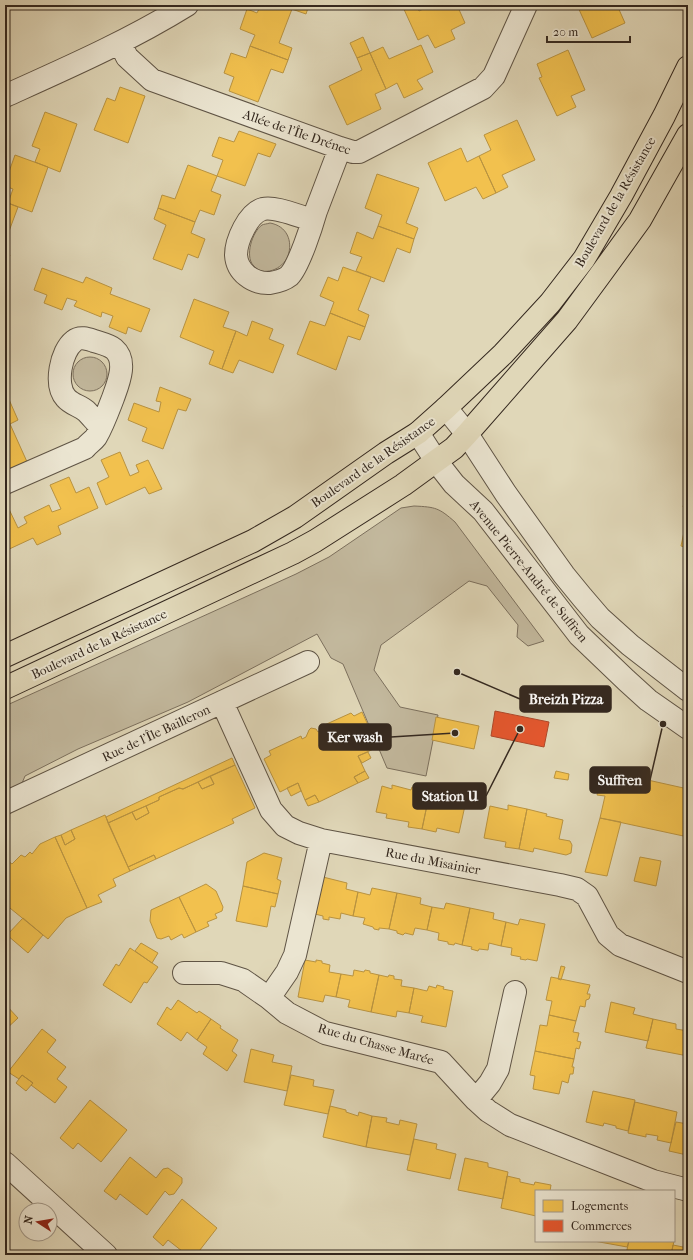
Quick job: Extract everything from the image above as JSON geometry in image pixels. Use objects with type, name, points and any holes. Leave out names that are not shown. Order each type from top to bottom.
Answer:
[{"type":"main road","name":"Boulevard de la Résistance","points":[[5,656],[253,541],[295,517],[386,453],[418,433],[503,354],[550,303],[584,259],[621,196],[688,68]]},
{"type":"main road","name":"Boulevard de la Résistance","points":[[5,688],[293,553],[315,541],[388,495],[454,448],[567,320],[640,220],[688,135]]},
{"type":"street","points":[[5,96],[120,43],[160,22],[187,5]]},
{"type":"street","name":"Allée de l'Île Drénec","points":[[120,43],[127,58],[152,80],[340,148],[352,152],[359,152],[483,88],[494,76],[526,5]]},
{"type":"street","points":[[313,220],[340,148]]},
{"type":"street","name":"Avenue Pierre-André de Suffren","points":[[446,408],[467,434],[506,494],[564,575],[600,618],[622,638],[688,690]]},
{"type":"street","points":[[5,483],[85,448],[95,438],[101,427]]},
{"type":"street","name":"Avenue Pierre-André de Suffren","points":[[418,433],[436,462],[454,484],[483,511],[579,636],[648,700],[688,728]]},
{"type":"street","points":[[582,597],[577,618],[579,636],[594,638],[622,638]]},
{"type":"street","name":"Rue de l'Île Bailleron","points":[[5,803],[308,662]]},
{"type":"street","name":"Rue du Misainier","points":[[222,702],[271,810],[284,826],[299,833],[321,840],[576,889],[587,896],[608,935],[620,945],[688,972]]},
{"type":"street","points":[[269,998],[287,972],[295,955],[321,840]]},
{"type":"street","name":"Rue du Chasse Marée","points":[[184,973],[221,973],[243,980],[269,998],[287,1013],[326,1033],[441,1062],[488,1111],[510,1125],[653,1181],[688,1190]]},
{"type":"street","points":[[476,1100],[490,1083],[498,1069],[516,992]]},
{"type":"street","points":[[5,1163],[106,1255]]},
{"type":"shaded area","points":[[270,223],[281,227],[287,235],[290,245],[288,256],[282,265],[272,270],[262,271],[257,269],[251,261],[251,244],[258,228],[262,225]]},
{"type":"shaded area","points":[[87,357],[93,357],[97,358],[104,364],[107,374],[106,381],[100,388],[93,391],[87,391],[83,390],[76,384],[73,377],[73,371],[74,367],[80,360]]},
{"type":"shaded area","points":[[414,506],[437,509],[455,522],[544,641],[528,646],[517,637],[518,625],[487,586],[469,581],[381,645],[374,670],[400,707],[438,715],[426,776],[387,768],[343,664],[331,658],[317,634],[188,702],[78,749],[25,776],[20,788],[5,792],[5,706],[296,574],[329,557],[401,508]]},
{"type":"building: Logements","points":[[261,5],[281,5],[292,9],[279,43],[292,48],[288,60],[250,46],[255,35],[240,29],[247,9],[257,13]]},
{"type":"building: Logements","points":[[286,5],[309,5],[306,14],[286,7]]},
{"type":"building: Logements","points":[[309,5],[325,5],[324,9]]},
{"type":"building: Logements","points":[[402,5],[416,5],[419,11],[432,5],[457,5],[465,23],[451,30],[455,39],[435,48],[428,35],[418,40]]},
{"type":"building: Logements","points":[[577,5],[617,5],[625,23],[592,38]]},
{"type":"building: Logements","points":[[363,37],[370,53],[357,58],[350,43]]},
{"type":"building: Logements","points":[[421,45],[433,72],[417,80],[423,89],[404,98],[397,83],[386,89],[370,53],[383,47],[389,59]]},
{"type":"building: Logements","points":[[250,46],[288,60],[283,73],[271,69],[258,102],[229,91],[234,77],[224,73],[231,53],[246,58]]},
{"type":"building: Logements","points":[[568,50],[585,90],[571,96],[576,107],[557,116],[539,78],[542,77],[537,64]]},
{"type":"building: Logements","points":[[370,53],[386,89],[375,94],[381,109],[347,125],[329,86],[362,70],[357,58]]},
{"type":"building: Logements","points":[[120,87],[145,96],[128,143],[94,130],[107,98],[115,101]]},
{"type":"building: Logements","points":[[45,112],[77,124],[60,172],[35,162],[40,149],[32,146]]},
{"type":"building: Logements","points":[[517,120],[535,160],[502,175],[508,187],[496,193],[479,156],[491,150],[484,135]]},
{"type":"building: Logements","points":[[239,131],[276,144],[270,157],[258,153],[245,186],[217,176],[223,160],[212,156],[219,137],[234,142]]},
{"type":"building: Logements","points":[[461,148],[467,162],[479,156],[496,193],[483,199],[476,187],[445,201],[428,163]]},
{"type":"building: Logements","points":[[15,155],[48,167],[32,212],[8,203],[13,189],[5,186],[5,183]]},
{"type":"building: Logements","points":[[188,165],[217,176],[211,191],[221,195],[214,215],[200,210],[195,222],[158,208],[162,195],[175,199]]},
{"type":"building: Logements","points":[[377,174],[419,188],[406,223],[418,228],[414,239],[378,226],[382,215],[365,208]]},
{"type":"building: Logements","points":[[5,202],[18,207],[5,242]]},
{"type":"building: Logements","points":[[158,208],[195,222],[191,233],[205,239],[198,258],[188,254],[182,270],[153,259],[166,225],[154,219]]},
{"type":"building: Logements","points":[[378,226],[414,239],[410,253],[397,248],[384,282],[356,271],[362,257],[350,253],[357,232],[373,239]]},
{"type":"building: Logements","points":[[5,253],[10,255],[5,266]]},
{"type":"building: Logements","points":[[343,267],[371,277],[358,310],[369,315],[365,327],[330,313],[334,302],[320,296],[328,277],[338,281]]},
{"type":"building: Logements","points":[[42,268],[83,283],[86,277],[112,288],[110,294],[150,309],[141,332],[128,327],[126,334],[109,327],[113,316],[102,312],[101,317],[74,306],[77,301],[67,298],[62,310],[44,303],[47,295],[34,290]]},
{"type":"building: Logements","points":[[194,299],[229,312],[223,327],[236,331],[222,369],[209,364],[214,351],[180,337]]},
{"type":"building: Logements","points":[[330,313],[365,327],[360,340],[348,336],[336,370],[297,354],[310,321],[325,326]]},
{"type":"building: Logements","points":[[252,321],[273,329],[269,339],[284,345],[273,373],[239,360],[233,373],[222,369],[236,331],[247,336]]},
{"type":"building: Logements","points":[[160,387],[191,399],[186,411],[178,409],[163,449],[142,441],[147,428],[128,420],[134,403],[159,412],[161,402],[156,401]]},
{"type":"building: Logements","points":[[7,395],[18,420],[10,424],[28,464],[8,473],[5,467],[5,396]]},
{"type":"building: Logements","points":[[120,452],[130,476],[139,472],[136,465],[148,460],[162,489],[149,494],[145,487],[106,505],[97,483],[109,477],[101,460]]},
{"type":"building: Logements","points":[[69,477],[76,493],[89,487],[98,508],[58,526],[61,534],[37,545],[33,538],[5,551],[5,506],[7,505],[18,528],[27,523],[24,517],[49,505],[52,512],[61,509],[50,485]]},
{"type":"building: Logements","points":[[688,486],[688,508],[683,507]]},
{"type":"building: Logements","points":[[688,513],[688,548],[681,546]]},
{"type":"building: Logements","points":[[362,712],[378,747],[358,756],[365,771],[354,777],[358,783],[319,802],[315,795],[305,800],[298,783],[280,792],[264,759],[271,755],[269,751],[301,736],[302,739],[306,737],[311,728],[316,729],[318,732],[321,730],[320,727],[351,713],[354,716]]},
{"type":"building: Logements","points":[[436,717],[479,726],[474,749],[432,740]]},
{"type":"building: Logements","points":[[368,752],[371,758],[362,763],[358,756]]},
{"type":"building: Logements","points":[[232,758],[235,765],[183,789],[179,788],[159,797],[159,800],[108,823],[106,817]]},
{"type":"building: Logements","points":[[235,765],[255,808],[232,819],[234,823],[156,859],[154,855],[128,867],[108,823],[132,812],[136,820],[149,813],[146,806],[159,800],[159,797],[179,788],[183,789],[198,782],[202,789],[214,784],[210,776]]},
{"type":"building: Logements","points":[[603,770],[688,789],[688,837],[600,818],[605,796],[597,795]]},
{"type":"building: Logements","points":[[365,771],[369,778],[358,783],[354,777]]},
{"type":"building: Logements","points":[[556,771],[569,774],[568,780],[554,778]]},
{"type":"building: Logements","points":[[210,776],[214,784],[202,789],[198,782]]},
{"type":"building: Logements","points":[[298,783],[301,791],[291,796],[287,788]]},
{"type":"building: Logements","points":[[392,785],[411,790],[412,787],[430,791],[422,829],[408,827],[409,822],[386,818],[387,814],[376,812],[382,786],[392,789]]},
{"type":"building: Logements","points":[[430,791],[466,801],[459,833],[437,828],[436,832],[422,829]]},
{"type":"building: Logements","points":[[315,795],[319,802],[308,806],[305,800]]},
{"type":"building: Logements","points":[[508,805],[527,809],[519,849],[505,847],[506,842],[484,838],[490,806],[508,810]]},
{"type":"building: Logements","points":[[146,806],[149,813],[136,820],[132,812]]},
{"type":"building: Logements","points":[[527,809],[563,820],[559,839],[570,841],[572,845],[571,853],[566,855],[534,848],[533,852],[519,849]]},
{"type":"building: Logements","points":[[105,815],[130,871],[113,879],[116,886],[98,895],[102,902],[87,908],[55,837],[61,835],[65,845],[75,839],[71,830]]},
{"type":"building: Logements","points":[[600,818],[621,822],[607,876],[585,872]]},
{"type":"building: Logements","points":[[71,830],[75,839],[65,845],[61,835]]},
{"type":"building: Logements","points":[[55,837],[87,908],[66,918],[48,939],[5,904],[5,865],[8,861],[12,864],[21,855],[25,857],[30,852],[32,854],[40,844]]},
{"type":"building: Logements","points":[[264,853],[282,858],[277,879],[281,881],[278,894],[243,886],[247,862]]},
{"type":"building: Logements","points":[[154,855],[156,859],[130,871],[128,867]]},
{"type":"building: Logements","points":[[640,857],[661,861],[656,886],[634,881]]},
{"type":"building: Logements","points":[[323,877],[347,883],[346,889],[358,892],[353,916],[341,913],[340,919],[329,917],[329,920],[323,919],[323,916],[315,914]]},
{"type":"building: Logements","points":[[206,884],[216,891],[223,907],[222,911],[215,914],[217,918],[207,922],[209,926],[196,932],[179,897]]},
{"type":"building: Logements","points":[[243,886],[278,894],[275,907],[271,906],[267,927],[236,921]]},
{"type":"building: Logements","points":[[372,888],[397,893],[389,929],[374,929],[373,927],[363,924],[365,918],[353,916],[358,892],[370,895]]},
{"type":"building: Logements","points":[[397,893],[421,898],[420,904],[432,907],[427,930],[415,928],[413,935],[405,933],[403,935],[397,933],[397,931],[389,929]]},
{"type":"building: Logements","points":[[179,897],[196,932],[184,938],[182,934],[171,940],[169,936],[161,939],[157,938],[150,921],[151,910]]},
{"type":"building: Logements","points":[[446,903],[470,908],[462,945],[455,943],[454,945],[448,944],[448,942],[438,940],[439,933],[427,930],[432,907],[444,909]]},
{"type":"building: Logements","points":[[470,908],[494,913],[493,919],[506,922],[501,946],[489,943],[488,950],[479,949],[478,951],[471,949],[472,947],[462,945]]},
{"type":"building: Logements","points":[[23,918],[43,935],[28,953],[7,935]]},
{"type":"building: Logements","points":[[520,919],[545,924],[537,961],[520,959],[521,957],[511,955],[512,948],[501,946],[506,922],[518,925]]},
{"type":"building: Logements","points":[[141,943],[158,953],[152,963],[135,951]]},
{"type":"building: Logements","points":[[130,948],[158,967],[147,983],[144,982],[131,1003],[103,985],[116,964],[119,966]]},
{"type":"building: Logements","points":[[305,960],[316,962],[316,960],[322,961],[322,963],[330,965],[329,972],[341,974],[336,997],[325,995],[323,1002],[298,997]]},
{"type":"building: Logements","points":[[561,966],[565,967],[561,980],[558,979]]},
{"type":"building: Logements","points":[[354,970],[364,972],[365,970],[370,971],[370,973],[379,975],[371,1012],[348,1007],[350,1000],[336,997],[341,974],[353,976]]},
{"type":"building: Logements","points":[[379,975],[388,977],[389,975],[394,976],[394,979],[402,980],[401,986],[414,988],[409,1013],[397,1011],[396,1017],[371,1012]]},
{"type":"building: Logements","points":[[551,977],[590,985],[587,994],[590,994],[589,999],[586,1000],[585,1007],[580,1006],[576,1021],[549,1015],[552,1001],[546,1000]]},
{"type":"building: Logements","points":[[437,985],[444,987],[443,989],[453,991],[446,1027],[421,1022],[423,1016],[409,1013],[414,988],[427,991],[429,986],[436,988]]},
{"type":"building: Logements","points":[[178,1000],[197,1013],[199,1011],[211,1019],[197,1040],[187,1032],[181,1041],[157,1024],[167,1007],[171,1010]]},
{"type":"building: Logements","points":[[611,1002],[635,1008],[633,1014],[653,1019],[648,1041],[605,1032]]},
{"type":"building: Logements","points":[[5,1004],[18,1018],[5,1030]]},
{"type":"building: Logements","points":[[549,1015],[576,1021],[573,1032],[579,1033],[577,1041],[581,1042],[579,1049],[576,1048],[574,1059],[535,1051],[540,1025],[547,1026]]},
{"type":"building: Logements","points":[[211,1019],[221,1026],[220,1028],[238,1040],[232,1051],[237,1055],[227,1071],[203,1054],[207,1047],[197,1040]]},
{"type":"building: Logements","points":[[653,1019],[676,1024],[676,1029],[688,1031],[688,1056],[646,1048]]},
{"type":"building: Logements","points":[[42,1029],[56,1040],[47,1052],[66,1067],[57,1079],[67,1087],[55,1103],[31,1085],[33,1083],[22,1075],[19,1079],[8,1072]]},
{"type":"building: Logements","points":[[251,1049],[274,1055],[272,1062],[292,1066],[287,1091],[244,1082]]},
{"type":"building: Logements","points":[[535,1051],[574,1059],[572,1067],[574,1067],[573,1074],[570,1074],[568,1083],[562,1081],[559,1094],[533,1089],[535,1076],[530,1075]]},
{"type":"building: Logements","points":[[22,1075],[33,1083],[26,1091],[16,1083]]},
{"type":"building: Logements","points":[[291,1075],[314,1080],[313,1086],[334,1090],[328,1114],[284,1105]]},
{"type":"building: Logements","points":[[593,1091],[635,1100],[628,1131],[604,1123],[603,1126],[586,1122]]},
{"type":"building: Logements","points":[[90,1100],[127,1130],[101,1162],[78,1143],[73,1149],[60,1138]]},
{"type":"building: Logements","points":[[635,1102],[677,1112],[671,1143],[657,1140],[658,1136],[646,1134],[646,1137],[628,1133]]},
{"type":"building: Logements","points":[[330,1106],[346,1110],[346,1112],[358,1116],[359,1112],[372,1116],[366,1147],[323,1137]]},
{"type":"building: Logements","points":[[372,1116],[387,1118],[386,1122],[399,1125],[400,1120],[417,1124],[410,1155],[366,1147]]},
{"type":"building: Logements","points":[[676,1122],[688,1124],[687,1155],[669,1151]]},
{"type":"building: Logements","points":[[414,1139],[437,1144],[436,1149],[456,1154],[450,1179],[407,1170]]},
{"type":"building: Logements","points":[[130,1157],[156,1178],[163,1169],[168,1168],[182,1178],[182,1183],[174,1194],[169,1195],[165,1191],[147,1215],[120,1194],[116,1200],[104,1191]]},
{"type":"building: Logements","points":[[465,1158],[488,1163],[488,1167],[508,1172],[503,1199],[458,1190]]},
{"type":"building: Logements","points":[[507,1176],[520,1179],[520,1182],[534,1185],[535,1182],[551,1185],[550,1190],[535,1190],[535,1216],[501,1208]]},
{"type":"building: Logements","points":[[182,1199],[217,1228],[196,1255],[187,1255],[168,1240],[163,1246],[153,1237]]},
{"type":"building: Logements","points":[[600,1242],[629,1242],[627,1247]]},
{"type":"building: Logements","points":[[629,1242],[674,1242],[671,1255],[626,1254]]},
{"type":"building: Logements","points":[[673,1245],[688,1248],[688,1255],[671,1255]]},
{"type":"building: Logements","points":[[230,1250],[237,1255],[226,1255]]},
{"type":"building: Commerces","points":[[495,711],[549,722],[544,747],[491,736]]},
{"type":"place","name":"Breizh Pizza","points":[[457,672]]},
{"type":"place","name":"Suffren","points":[[663,724]]},
{"type":"place","name":"Station U","points":[[520,729]]},
{"type":"place","name":"Ker wash","points":[[455,733]]}]
